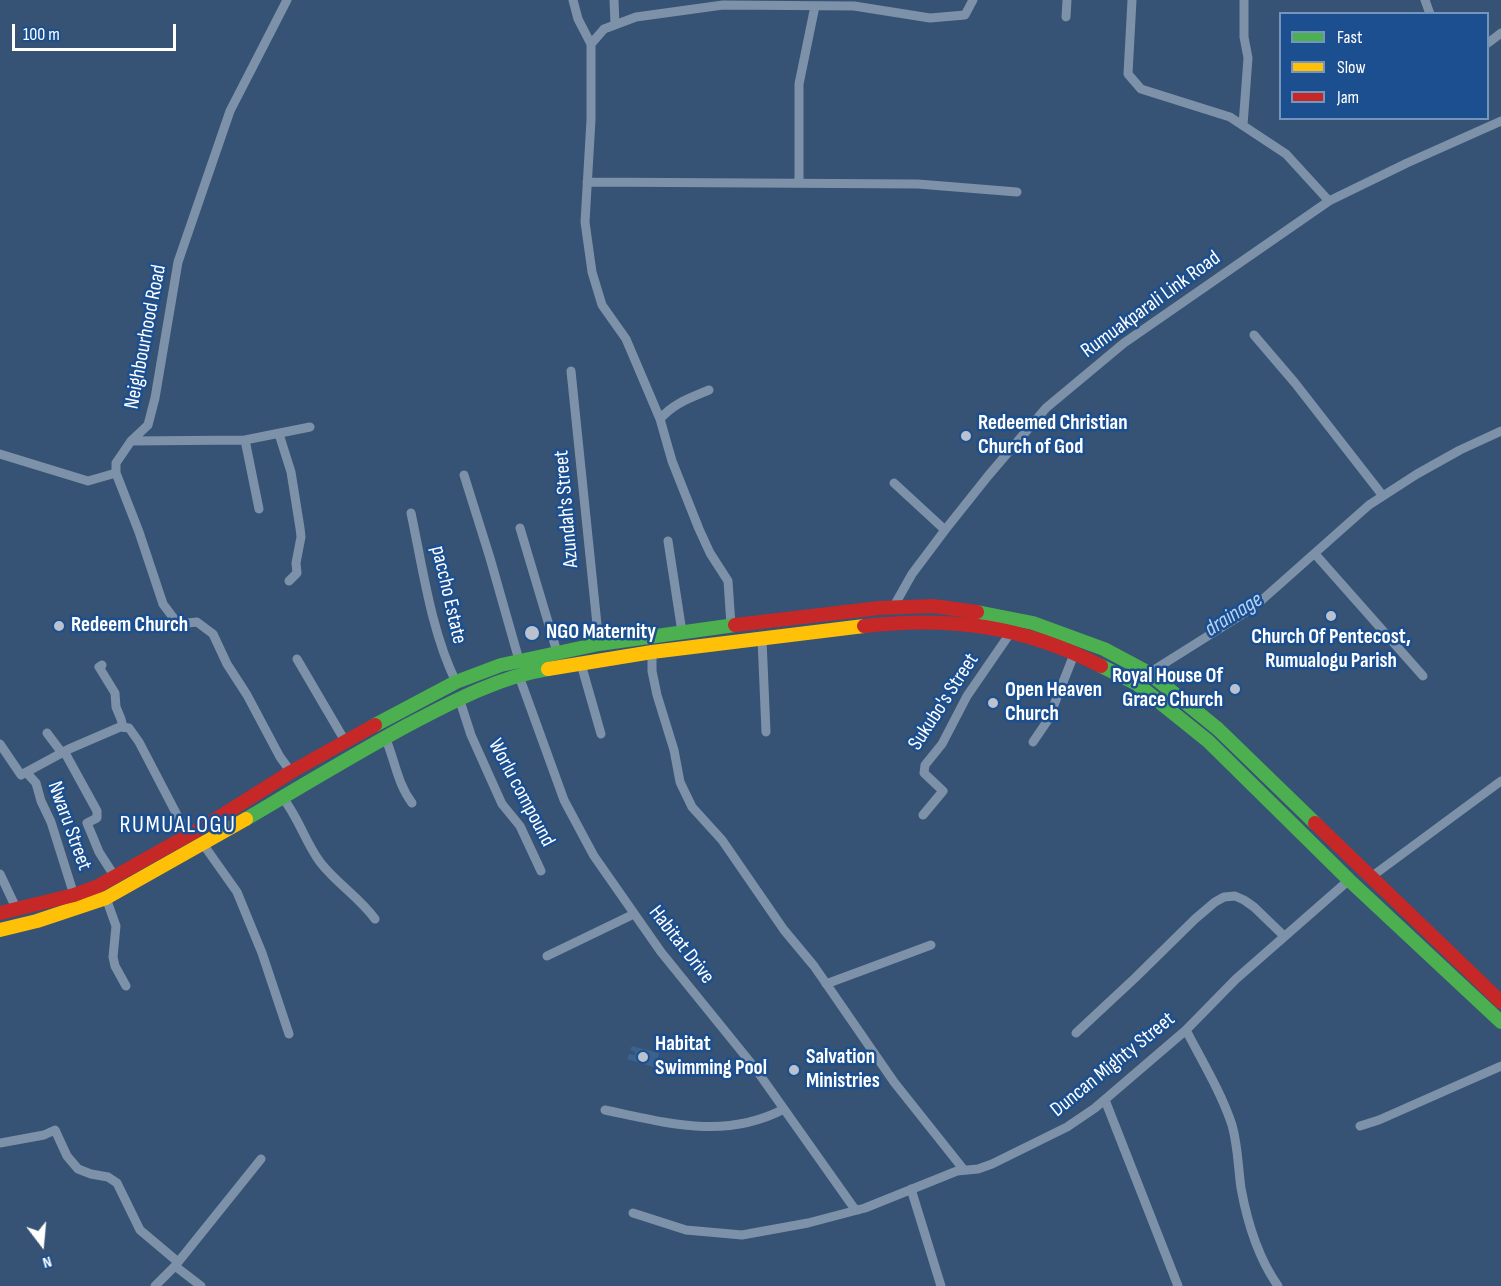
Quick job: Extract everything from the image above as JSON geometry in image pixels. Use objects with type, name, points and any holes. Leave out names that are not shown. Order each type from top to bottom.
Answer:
[{"type":"main road","points":[[0,914],[75,895],[115,877],[188,836],[345,741],[456,682],[501,665],[599,644],[730,625],[894,606],[933,606],[988,613],[1033,623],[1104,649],[1149,674],[1218,729],[1501,1002]]},
{"type":"main road","points":[[0,930],[37,921],[106,898],[203,844],[384,737],[459,698],[519,676],[652,652],[881,624],[932,621],[1029,635],[1075,652],[1137,684],[1208,741],[1349,880],[1501,1022]]},
{"type":"street","name":"Neighbourhood Road","points":[[116,473],[116,463],[131,441],[148,425],[155,398],[178,262],[230,111],[287,0]]},
{"type":"street","points":[[573,0],[578,19],[591,45],[591,120],[585,222],[592,272],[602,305],[626,339],[660,419],[672,461],[699,529],[710,553],[728,581],[730,625]]},
{"type":"street","points":[[615,0],[615,25]]},
{"type":"street","points":[[591,45],[604,29],[636,17],[723,5],[815,6],[855,3],[930,18],[965,15],[973,0]]},
{"type":"street","points":[[1066,17],[1067,0]]},
{"type":"street","points":[[1132,0],[1128,74],[1141,89],[1230,117],[1286,154],[1329,201]]},
{"type":"street","points":[[1243,125],[1248,58],[1244,37],[1244,0]]},
{"type":"street","points":[[798,182],[799,84],[815,6]]},
{"type":"street","points":[[1489,42],[1501,33]]},
{"type":"street","name":"Rumuakparali Link Road","points":[[894,606],[912,574],[945,530],[1046,408],[1124,343],[1329,201],[1501,121]]},
{"type":"street","points":[[587,182],[918,184],[1017,192]]},
{"type":"street","points":[[1254,335],[1295,383],[1383,496]]},
{"type":"street","name":"Azundah's Street","points":[[571,371],[599,644]]},
{"type":"street","points":[[660,419],[681,401],[709,390]]},
{"type":"street","points":[[131,441],[245,440],[310,427]]},
{"type":"street","points":[[1137,684],[1254,607],[1369,505],[1460,450],[1501,431]]},
{"type":"street","points":[[279,434],[291,472],[301,537],[296,563],[297,573],[289,581]]},
{"type":"street","points":[[245,440],[259,509]]},
{"type":"street","points":[[0,454],[88,481],[116,473],[163,604],[178,624],[197,622],[213,634],[227,664],[247,694],[280,757],[291,772]]},
{"type":"street","points":[[464,475],[519,660]]},
{"type":"street","points":[[894,483],[945,530]]},
{"type":"street","name":"paccho Estate","points":[[411,513],[436,629],[446,661],[456,682]]},
{"type":"street","points":[[520,528],[557,652]]},
{"type":"street","points":[[668,541],[682,632]]},
{"type":"street","points":[[1314,555],[1423,676]]},
{"type":"street","name":"Sukubo's Street","points":[[923,815],[943,791],[924,773],[925,765],[942,744],[967,696],[1011,632]]},
{"type":"street","points":[[762,639],[766,732]]},
{"type":"street","points":[[652,652],[652,670],[657,695],[674,750],[680,782],[692,807],[722,840],[903,1094],[964,1170]]},
{"type":"street","points":[[1033,742],[1048,720],[1075,652]]},
{"type":"street","points":[[297,659],[345,741]]},
{"type":"street","points":[[581,664],[601,734]]},
{"type":"street","points":[[102,665],[99,667],[115,693],[116,707],[123,727]]},
{"type":"street","name":"Habitat Drive","points":[[519,676],[564,800],[594,856],[662,952],[755,1068],[854,1208],[858,1210]]},
{"type":"street","name":"Worlu compound","points":[[459,698],[471,735],[502,804],[520,826],[541,871]]},
{"type":"street","points":[[26,772],[63,752],[123,727],[129,728],[139,742],[188,836]]},
{"type":"street","points":[[47,734],[63,752],[97,811],[97,818],[87,823],[99,852],[115,877]]},
{"type":"street","points":[[384,737],[398,780],[412,803]]},
{"type":"street","name":"Nwaru Street","points":[[0,744],[21,775],[26,772],[36,783],[75,895]]},
{"type":"street","points":[[1371,877],[1501,781]]},
{"type":"street","points":[[282,797],[290,806],[320,861],[351,894],[358,898],[375,919]]},
{"type":"street","points":[[203,844],[237,892],[262,953],[290,1034]]},
{"type":"street","points":[[0,874],[16,910]]},
{"type":"street","name":"Duncan Mighty Street","points":[[633,1213],[686,1230],[742,1235],[808,1223],[858,1210],[957,1171],[978,1169],[992,1164],[1067,1127],[1105,1100],[1186,1030],[1236,979],[1349,880]]},
{"type":"street","points":[[1076,1033],[1195,919],[1224,897],[1235,896],[1244,900],[1284,936]]},
{"type":"street","points":[[106,898],[116,926],[113,957],[115,966],[126,986]]},
{"type":"street","points":[[32,906],[37,921]]},
{"type":"street","points":[[547,956],[634,914]]},
{"type":"street","points":[[826,984],[931,945]]},
{"type":"street","points":[[1186,1030],[1231,1123],[1238,1149],[1242,1190],[1254,1234],[1266,1268],[1278,1286]]},
{"type":"street","points":[[1360,1126],[1379,1120],[1501,1066]]},
{"type":"street","points":[[1105,1100],[1178,1286]]},
{"type":"street","points":[[605,1110],[673,1124],[720,1127],[754,1122],[784,1109]]},
{"type":"street","points":[[0,1143],[44,1135],[55,1130],[67,1156],[78,1169],[108,1177],[117,1183],[140,1230],[201,1286]]},
{"type":"street","points":[[155,1286],[176,1264],[261,1159]]},
{"type":"street","points":[[912,1189],[941,1286]]},
{"type":"water","name":"Habitat Swimming Pool","points":[[632,1046],[659,1053],[656,1068],[627,1059],[629,1054],[635,1055],[635,1052],[630,1050]]},
{"type":"traffic: fast","points":[[977,612],[1033,623],[1104,649],[1149,673],[1218,729],[1315,823]]},
{"type":"traffic: fast","points":[[375,725],[456,682],[501,665],[599,644],[735,625]]},
{"type":"traffic: fast","points":[[1101,666],[1137,684],[1208,741],[1349,880],[1501,1022]]},
{"type":"traffic: fast","points":[[246,819],[367,748],[441,708],[493,684],[548,669]]},
{"type":"traffic: slow","points":[[548,669],[652,652],[864,626]]},
{"type":"traffic: slow","points":[[0,930],[37,921],[106,898],[246,819]]},
{"type":"traffic: jam","points":[[735,625],[879,608],[933,606],[977,612]]},
{"type":"traffic: jam","points":[[864,626],[926,622],[986,627],[1044,641],[1101,666]]},
{"type":"traffic: jam","points":[[0,913],[74,895],[98,886],[210,823],[291,772],[375,725]]},
{"type":"traffic: jam","points":[[1315,823],[1501,1002]]},
{"type":"place","name":"Redeemed Christian Church of God","points":[[966,436]]},
{"type":"place","name":"Church Of Pentecost, Rumualogu Parish","points":[[1331,616]]},
{"type":"place","name":"Redeem Church","points":[[59,626]]},
{"type":"place","name":"NGO Maternity","points":[[532,633]]},
{"type":"place","name":"Royal House Of Grace Church","points":[[1235,689]]},
{"type":"place","name":"Open Heaven Church","points":[[993,703]]},
{"type":"place","name":"Habitat Swimming Pool","points":[[643,1057]]},
{"type":"place","name":"Salvation Ministries","points":[[794,1070]]},
{"type":"district","name":"RUMUALOGU","points":[[178,826]]},
{"type":"water label","name":"drainage","points":[[1234,615]]}]
